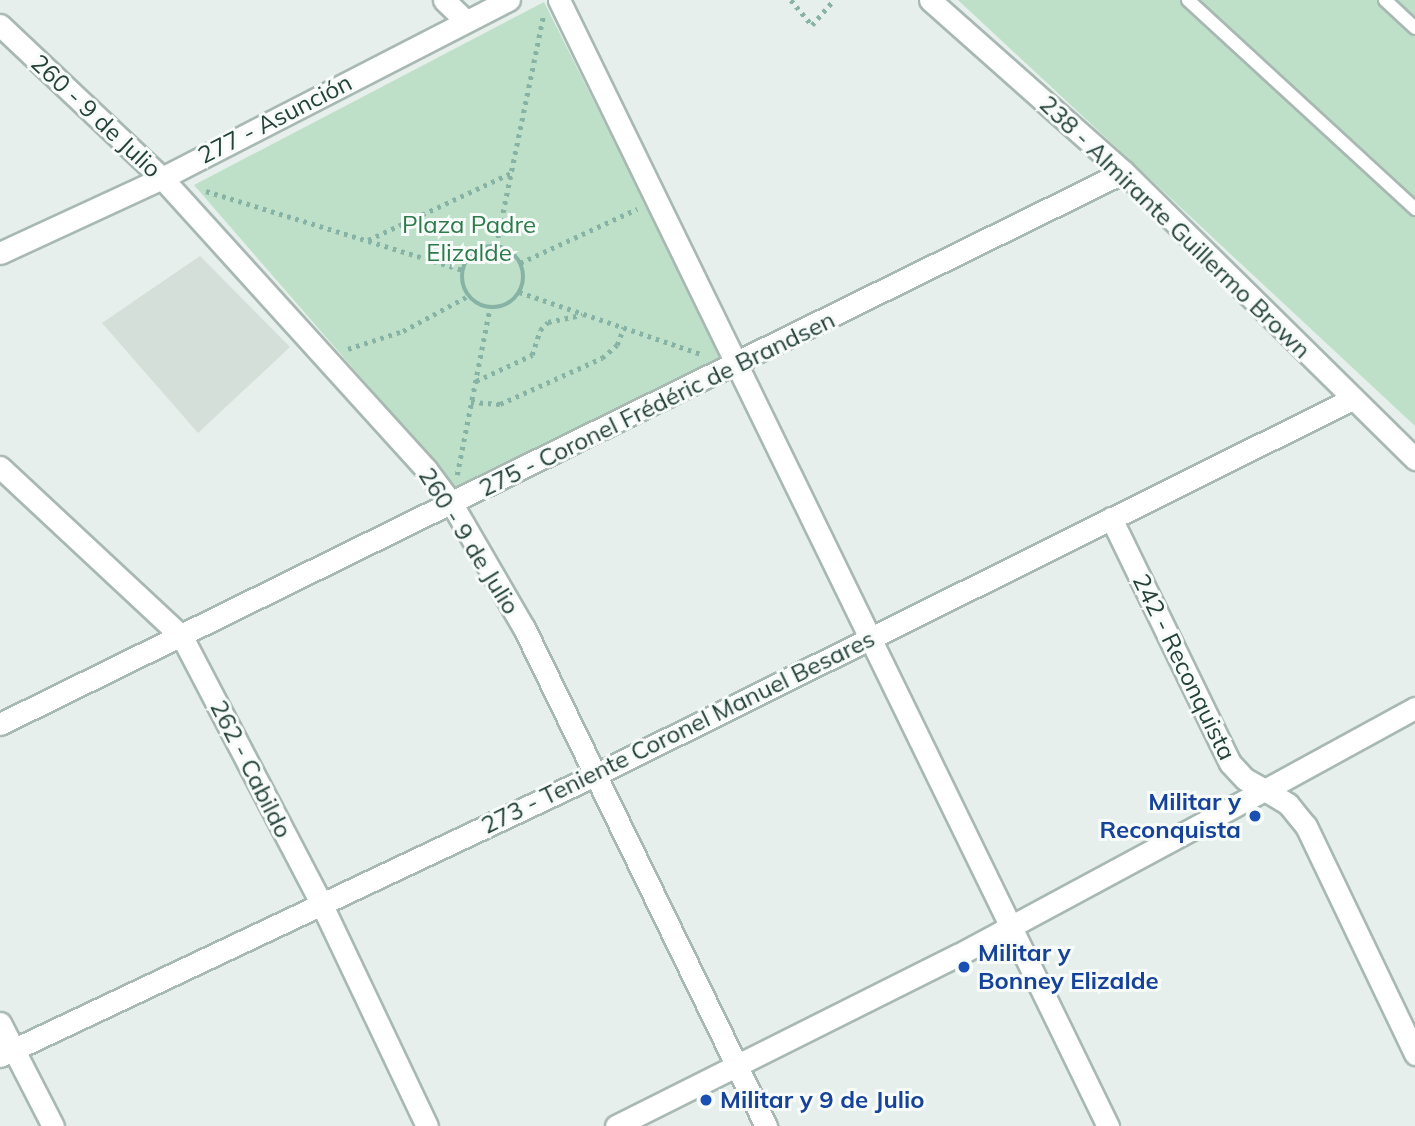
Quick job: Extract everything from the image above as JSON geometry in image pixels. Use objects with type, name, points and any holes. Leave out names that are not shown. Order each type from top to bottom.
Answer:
[{"type":"street","points":[[444,0],[466,21]]},
{"type":"street","name":"277 - Asunción","points":[[0,253],[162,178],[509,0]]},
{"type":"street","name":"238 - Almirante Guillermo Brown","points":[[930,0],[1124,172],[1415,459]]},
{"type":"street","points":[[551,7],[656,200],[1108,1126]]},
{"type":"street","name":"260 - 9 de Julio","points":[[0,25],[162,178],[325,357],[452,504],[524,628],[766,1126]]},
{"type":"street","name":"275 - Coronel Frédéric de Brandsen","points":[[0,724],[737,365],[1124,172]]},
{"type":"street","name":"273 - Teniente Coronel Manuel Besares","points":[[7,1053],[595,775],[1352,399]]},
{"type":"street","name":"262 - Cabildo","points":[[0,467],[182,637],[321,903],[426,1126]]},
{"type":"street","name":"242 - Reconquista","points":[[1111,518],[1230,763],[1245,779],[1288,804],[1306,827],[1415,1054]]},
{"type":"street","points":[[617,1126],[1011,927],[1415,708]]},
{"type":"street","points":[[0,1023],[7,1053],[53,1126]]},
{"type":"lane","points":[[1188,0],[1415,209]]},
{"type":"lane","points":[[1385,0],[1415,28]]},
{"type":"path","points":[[791,0],[812,25],[834,0]]},
{"type":"path","points":[[496,246],[551,7]]},
{"type":"path","points":[[367,240],[511,173]]},
{"type":"path","points":[[201,189],[462,271]]},
{"type":"path","points":[[520,263],[656,200]]},
{"type":"path","points":[[496,246],[513,253],[520,263],[524,278],[520,292],[505,305],[490,307],[468,296],[462,271],[475,252],[496,246]]},
{"type":"path","points":[[520,292],[737,365]]},
{"type":"path","points":[[325,357],[403,331],[468,296]]},
{"type":"path","points":[[452,504],[490,307]]},
{"type":"path","points":[[475,382],[532,355],[540,330],[548,323],[571,314],[589,316]]},
{"type":"path","points":[[471,401],[500,404],[602,358],[617,345],[624,327]]},
{"type":"shaded area","points":[[200,256],[290,347],[198,433],[102,323]]},
{"type":"green space","points":[[958,0],[1415,0],[1415,426]]},
{"type":"green space","name":"Plaza Padre Elizalde","points":[[544,2],[724,361],[457,488],[194,185]]},
{"type":"place","name":"Militar y Reconquista","points":[[1255,816]]},
{"type":"place","name":"Militar y Bonney Elizalde","points":[[964,967]]},
{"type":"place","name":"Militar y 9 de Julio","points":[[706,1100]]}]
